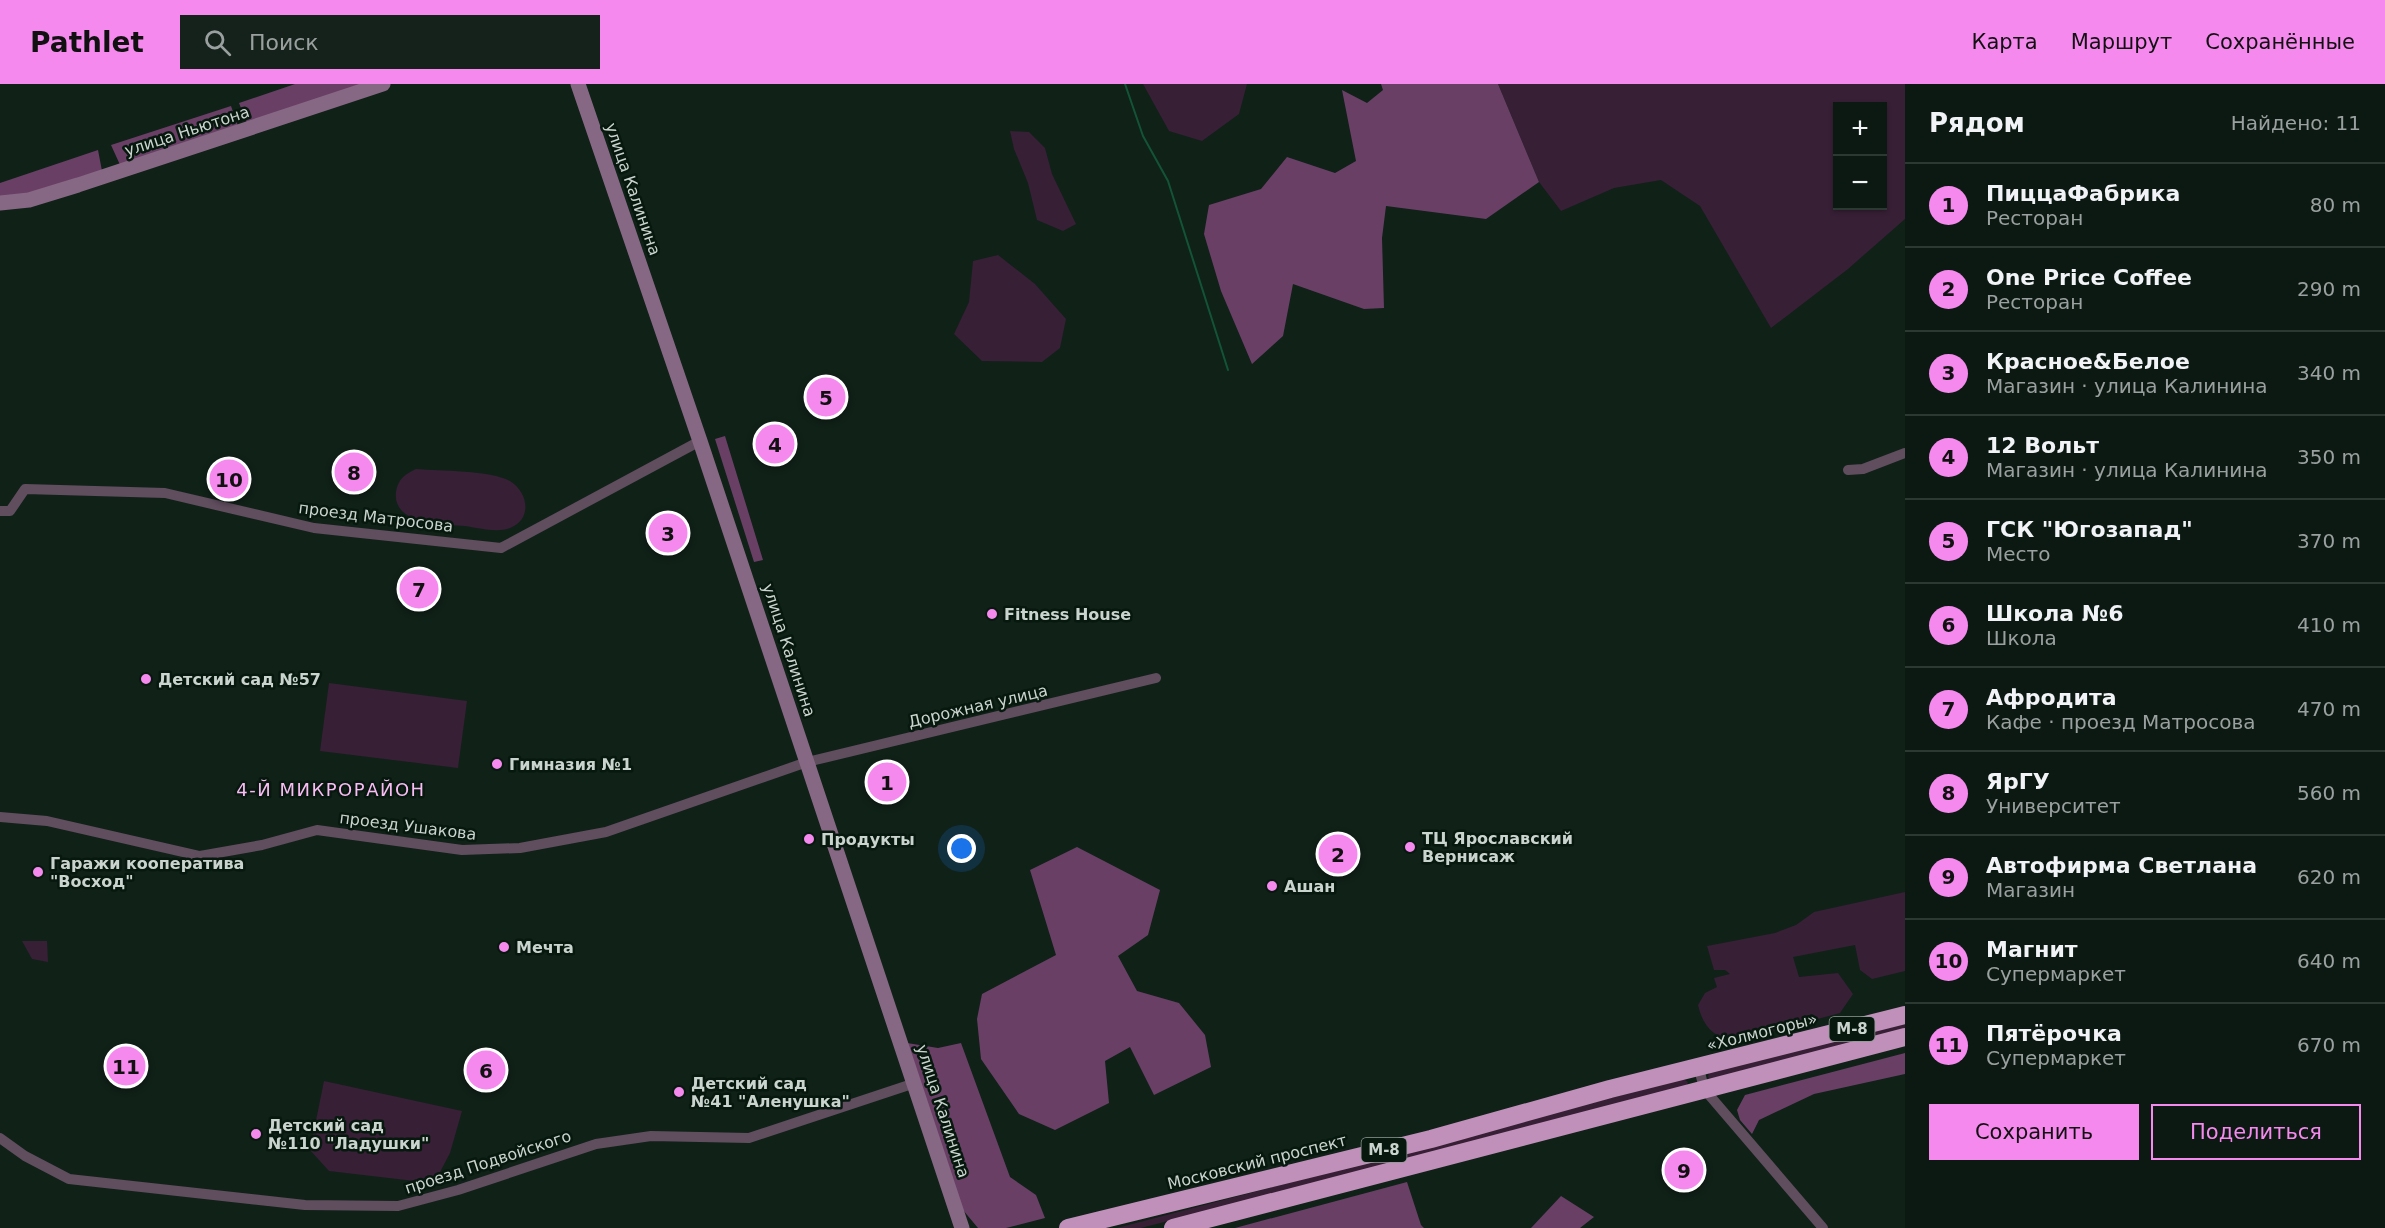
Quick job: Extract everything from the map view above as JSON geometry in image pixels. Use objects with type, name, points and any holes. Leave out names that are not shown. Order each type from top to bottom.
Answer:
[{"type":"highway","name":"«Холмогоры»","points":[[1699,1068],[1905,1015]]},
{"type":"highway","name":"М-8","points":[[1173,1228],[1905,1037]]},
{"type":"highway","name":"Московский проспект","points":[[1068,1228],[1420,1142],[1611,1089],[1699,1068]]},
{"type":"main road","name":"улица Ньютона","points":[[0,203],[29,200],[78,185],[383,84]]},
{"type":"main road","name":"улица Калинина","points":[[578,84],[700,441],[962,1228]]},
{"type":"street","name":"проезд Матросова","points":[[0,511],[10,511],[24,489],[165,493],[314,528],[501,548],[700,441]]},
{"type":"street","points":[[1848,470],[1863,469],[1905,453]]},
{"type":"street","name":"Дорожная улица","points":[[807,762],[1156,678]]},
{"type":"street","name":"проезд Ушакова","points":[[0,817],[48,821],[200,856],[262,845],[317,830],[462,850],[520,848],[606,832],[807,762]]},
{"type":"street","points":[[1699,1068],[1704,1089],[1823,1228]]},
{"type":"street","name":"проезд Подвойского","points":[[0,1138],[25,1156],[69,1179],[305,1205],[398,1206],[458,1190],[596,1144],[651,1136],[749,1138],[915,1083]]},
{"type":"shaded area","points":[[295,84],[364,84],[248,126],[239,103]]},
{"type":"shaded area","points":[[1143,84],[1247,84],[1239,114],[1202,141],[1169,131]]},
{"type":"shaded area","points":[[1381,84],[1498,84],[1539,182],[1486,219],[1386,206],[1382,238],[1384,308],[1364,309],[1293,284],[1283,336],[1252,364],[1221,291],[1204,234],[1209,205],[1261,189],[1287,157],[1335,173],[1356,161],[1342,90],[1367,103],[1383,90]]},
{"type":"shaded area","points":[[1498,84],[1905,84],[1905,219],[1848,269],[1771,328],[1700,206],[1661,180],[1614,188],[1561,211],[1539,182]]},
{"type":"shaded area","points":[[231,106],[239,129],[121,167],[111,145]]},
{"type":"shaded area","points":[[1010,131],[1029,132],[1045,148],[1052,174],[1076,224],[1063,231],[1037,220],[1028,183],[1014,149]]},
{"type":"shaded area","points":[[98,150],[102,171],[22,197],[0,198],[0,183]]},
{"type":"shaded area","points":[[998,255],[1035,284],[1066,319],[1060,348],[1042,362],[982,361],[954,334],[969,302],[973,261]]},
{"type":"shaded area","points":[[725,436],[763,560],[754,562],[715,439]]},
{"type":"shaded area","points":[[416,469],[478,473],[501,477],[510,481],[521,492],[525,512],[517,524],[510,528],[494,530],[432,523],[410,517],[397,503],[396,492],[403,478]]},
{"type":"shaded area","points":[[329,683],[467,701],[458,768],[320,751]]},
{"type":"shaded area","points":[[1077,847],[1160,890],[1148,935],[1118,956],[1137,991],[1179,1003],[1205,1035],[1211,1067],[1154,1095],[1130,1047],[1105,1061],[1109,1103],[1055,1130],[1019,1114],[981,1059],[977,1019],[982,994],[1056,955],[1030,870]]},
{"type":"shaded area","points":[[1905,892],[1905,971],[1872,979],[1860,970],[1855,945],[1793,957],[1799,977],[1838,973],[1853,994],[1840,1013],[1732,1042],[1709,1029],[1698,1005],[1705,993],[1717,987],[1714,978],[1730,974],[1725,970],[1714,970],[1707,946],[1775,933],[1796,925],[1814,912]]},
{"type":"shaded area","points":[[22,941],[47,941],[48,962],[32,959]]},
{"type":"shaded area","points":[[1905,1021],[1905,1029],[1710,1079],[1708,1077],[1709,1073]]},
{"type":"shaded area","points":[[907,1043],[938,1048],[961,1043],[1010,1177],[1036,1195],[1045,1218],[1006,1228],[978,1228],[963,1210]]},
{"type":"shaded area","points":[[1905,1053],[1905,1074],[1814,1094],[1759,1120],[1752,1134],[1740,1120],[1737,1110],[1745,1095]]},
{"type":"shaded area","points":[[1683,1079],[1688,1082],[1686,1087],[1141,1228],[1117,1228]]},
{"type":"shaded area","points":[[324,1081],[462,1111],[450,1153],[439,1174],[423,1182],[329,1171],[310,1150]]},
{"type":"shaded area","points":[[1407,1182],[1424,1228],[1235,1228]]},
{"type":"shaded area","points":[[1561,1196],[1594,1217],[1580,1228],[1531,1228]]},
{"type":"waterway","points":[[1125,84],[1143,136],[1168,181],[1228,370]]},
{"type":"place","name":"ГСК \"Югозапад\"","points":[[826,397]]},
{"type":"place","name":"12 Вольт","points":[[775,444]]},
{"type":"place","name":"ЯрГУ","points":[[354,472]]},
{"type":"place","name":"Магнит","points":[[229,479]]},
{"type":"place","name":"Красное&Белое","points":[[668,533]]},
{"type":"place","name":"Афродита","points":[[419,589]]},
{"type":"place","name":"Fitness House","points":[[992,614]]},
{"type":"place","name":"Детский сад №57","points":[[146,679]]},
{"type":"place","name":"Гимназия №1","points":[[497,764]]},
{"type":"place","name":"ПиццаФабрика","points":[[887,782]]},
{"type":"place","name":"Продукты","points":[[809,839]]},
{"type":"place","name":"ТЦ Ярославский Вернисаж","points":[[1410,847]]},
{"type":"place","name":"One Price Coffee","points":[[1338,854]]},
{"type":"place","name":"Гаражи кооператива \"Восход\"","points":[[38,872]]},
{"type":"place","name":"Ашан","points":[[1272,886]]},
{"type":"place","name":"Мечта","points":[[504,947]]},
{"type":"place","name":"Пятёрочка","points":[[126,1066]]},
{"type":"place","name":"Школа №6","points":[[486,1070]]},
{"type":"place","name":"Детский сад №41 \"Аленушка\"","points":[[679,1092]]},
{"type":"place","name":"Детский сад №110 \"Ладушки\"","points":[[256,1134]]},
{"type":"place","name":"Автофирма Светлана","points":[[1684,1170]]},
{"type":"district","name":"4-Й МИКРОРАЙОН","points":[[331,789]]}]
